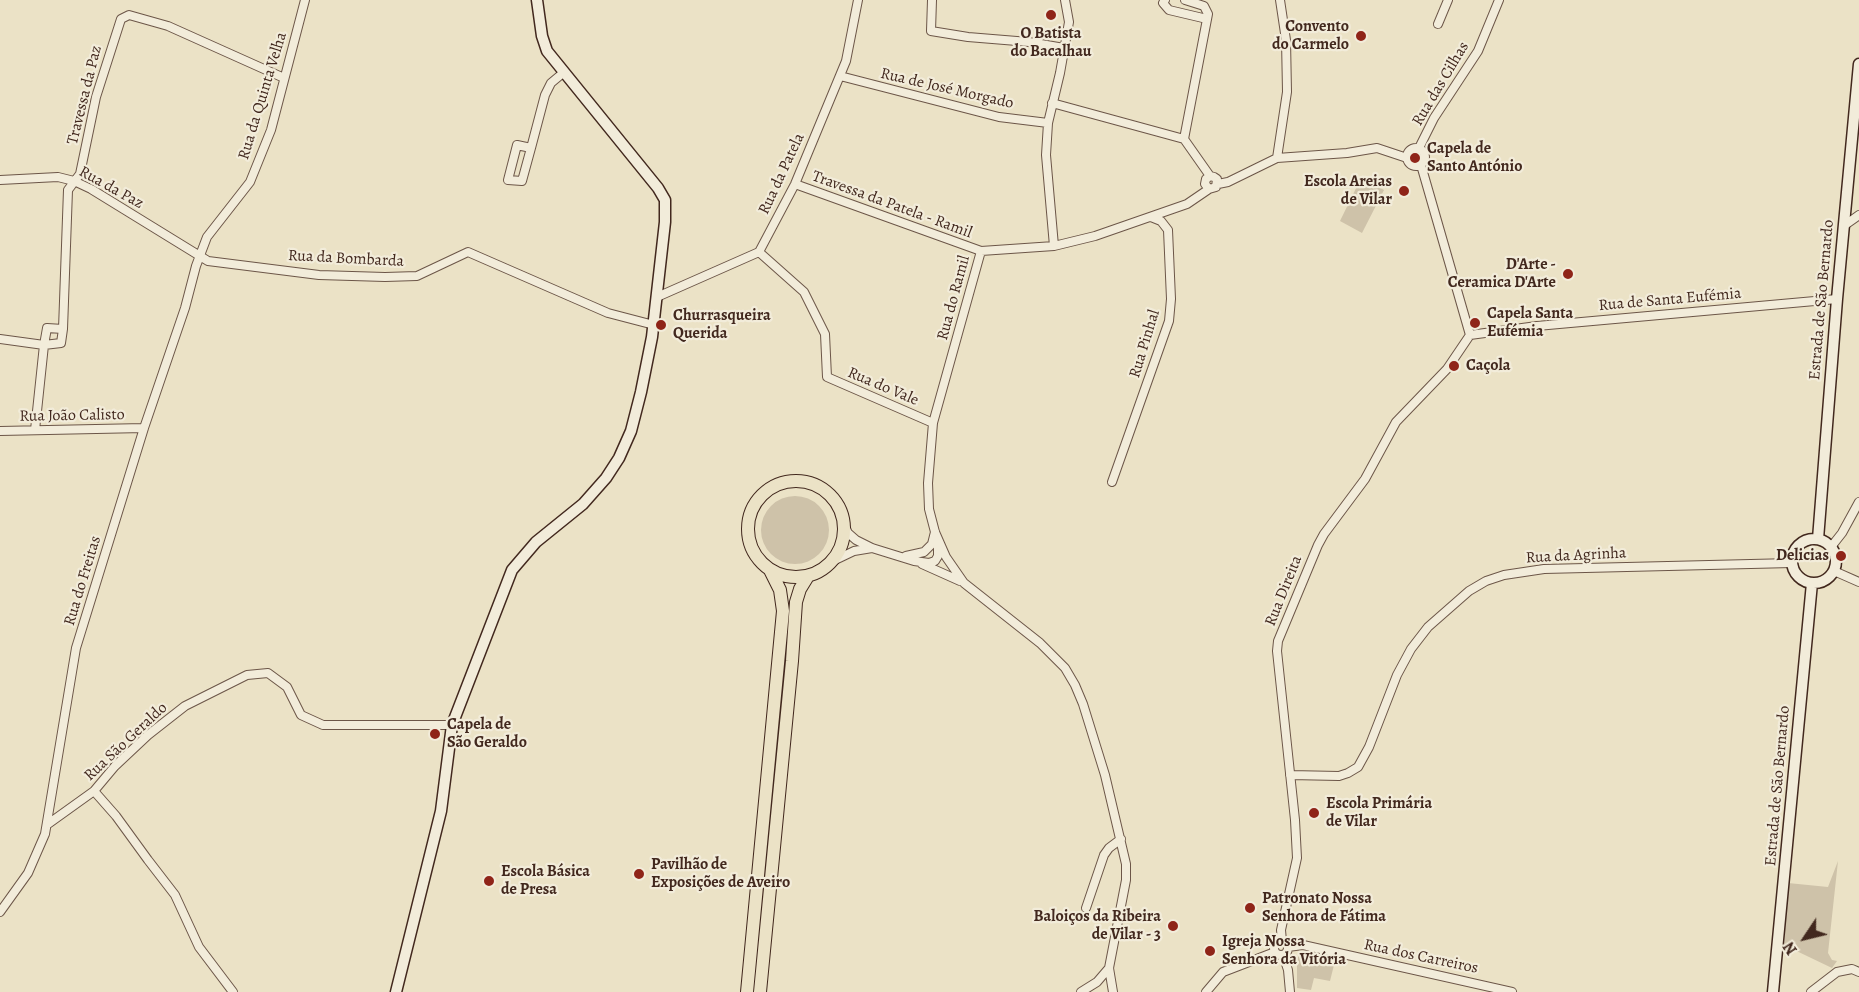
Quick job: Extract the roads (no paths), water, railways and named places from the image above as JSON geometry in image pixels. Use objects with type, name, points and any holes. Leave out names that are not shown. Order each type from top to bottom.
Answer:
[{"type":"main road","points":[[786,482],[807,482],[821,488],[832,498],[840,510],[844,524],[843,539],[831,562],[820,571],[808,576],[789,577],[771,570],[761,562],[753,552],[748,540],[747,527],[749,515],[756,502],[766,491],[786,482]]},
{"type":"main road","points":[[747,992],[783,611],[780,590],[771,570]]},
{"type":"main road","points":[[760,992],[796,602],[800,589],[808,576]]},
{"type":"street","name":"Rua da Quinta Velha","points":[[200,256],[207,237],[250,182],[271,130],[305,0]]},
{"type":"street","points":[[396,992],[441,811],[452,726],[512,570],[536,542],[583,504],[606,478],[619,458],[631,431],[654,325],[665,222],[665,200],[658,188],[547,51],[542,36],[537,0]]},
{"type":"street","name":"Rua da Patela","points":[[759,252],[795,184],[846,61],[858,0]]},
{"type":"street","points":[[932,0],[931,31],[1064,48]]},
{"type":"street","points":[[1054,246],[1047,155],[1048,123],[1069,22],[1065,0]]},
{"type":"street","points":[[1165,0],[1163,3],[1169,10],[1207,19]]},
{"type":"street","points":[[1184,140],[1208,14],[1204,6],[1185,0]]},
{"type":"street","points":[[1277,158],[1287,92],[1286,40],[1280,0]]},
{"type":"street","points":[[1438,24],[1448,0]]},
{"type":"street","name":"Rua das Cilhas","points":[[1419,148],[1434,118],[1478,51],[1499,0]]},
{"type":"street","name":"Travessa da Paz","points":[[63,329],[68,190],[80,174],[96,97],[115,36],[124,16],[129,15],[168,26],[284,78]]},
{"type":"street","name":"Estrada de São Bernardo","points":[[1818,539],[1859,64]]},
{"type":"street","points":[[531,148],[518,145],[507,180],[522,181],[531,148],[545,95],[551,84],[564,73]]},
{"type":"street","name":"Rua de José Morgado","points":[[840,76],[999,117],[1048,123]]},
{"type":"street","points":[[1052,103],[1184,140],[1218,184]]},
{"type":"street","points":[[1210,176],[1206,179],[1205,184],[1209,189],[1214,189],[1218,184],[1228,182],[1277,158],[1347,153],[1377,148],[1407,159],[1412,165],[1421,165]]},
{"type":"street","points":[[1407,159],[1412,148],[1419,148],[1425,155],[1421,165],[1470,335]]},
{"type":"street","name":"Rua da Paz","points":[[0,180],[58,177],[74,181],[91,189],[200,256]]},
{"type":"street","name":"Travessa da Patela - Ramil","points":[[795,184],[981,250]]},
{"type":"street","name":"Rua do Ramil","points":[[934,532],[929,509],[928,483],[933,423],[981,250],[1054,246],[1095,236],[1187,204],[1209,189]]},
{"type":"street","points":[[1845,225],[1859,215]]},
{"type":"street","name":"Rua Pinhal","points":[[1112,482],[1169,321],[1171,299],[1168,230],[1161,221],[1151,217]]},
{"type":"street","name":"Rua da Bombarda","points":[[200,256],[208,261],[319,275],[385,277],[417,276],[468,252],[608,313],[654,325]]},
{"type":"street","points":[[657,297],[759,252]]},
{"type":"street","name":"Rua do Vale","points":[[759,252],[804,292],[825,334],[827,377],[933,423]]},
{"type":"street","name":"Rua do Freitas","points":[[0,912],[28,873],[48,824],[76,648],[200,256]]},
{"type":"street","name":"Rua de Santa Eufémia","points":[[1470,335],[1559,324],[1837,299]]},
{"type":"street","points":[[0,339],[44,345],[61,343],[63,329],[47,328],[44,345],[35,430]]},
{"type":"street","name":"Rua Direita","points":[[1285,944],[1281,930],[1296,858],[1295,820],[1277,646],[1318,545],[1365,479],[1396,422],[1447,369],[1470,335]]},
{"type":"street","name":"Rua João Calisto","points":[[0,431],[144,428]]},
{"type":"street","points":[[1831,547],[1842,533],[1859,502]]},
{"type":"street","points":[[844,524],[856,540],[872,548],[905,557],[964,583]]},
{"type":"street","points":[[905,557],[924,552],[932,544],[934,532]]},
{"type":"street","points":[[914,561],[929,563],[935,561],[939,549],[934,532]]},
{"type":"street","points":[[934,532],[952,568],[964,583],[1040,643],[1065,668],[1083,704],[1106,775],[1126,864],[1126,880],[1109,968],[1113,992]]},
{"type":"street","points":[[1818,539],[1831,547],[1836,559],[1834,571],[1825,580],[1812,583],[1801,579],[1796,574],[1792,556],[1799,544],[1818,539]]},
{"type":"street","points":[[831,562],[854,551],[872,548]]},
{"type":"street","name":"Rua da Agrinha","points":[[1290,775],[1340,776],[1358,767],[1369,747],[1397,675],[1411,649],[1428,627],[1469,591],[1486,581],[1504,575],[1544,569],[1792,563]]},
{"type":"street","points":[[1834,571],[1859,582]]},
{"type":"street","name":"Estrada de São Bernardo","points":[[1773,992],[1812,583]]},
{"type":"street","name":"Rua São Geraldo","points":[[48,824],[94,791],[115,766],[148,735],[185,706],[247,675],[268,673],[287,687],[302,715],[323,725],[452,726]]},
{"type":"street","points":[[94,791],[116,816],[175,895],[199,947],[233,992]]},
{"type":"street","points":[[1086,908],[1104,855],[1121,839]]},
{"type":"street","points":[[1206,992],[1223,972],[1279,953],[1287,952],[1285,944],[1275,945],[1279,953],[1288,970],[1290,992]]},
{"type":"street","name":"Rua dos Carreiros","points":[[1285,944],[1304,945],[1512,992]]},
{"type":"street","points":[[1081,992],[1097,982],[1109,968]]},
{"type":"street","points":[[1811,992],[1837,972],[1852,969],[1859,972]]},
{"type":"place","name":"O Batista do Bacalhau","points":[[1051,15]]},
{"type":"place","name":"Convento do Carmelo","points":[[1361,36]]},
{"type":"place","name":"Capela de Santo António","points":[[1415,158]]},
{"type":"place","name":"Escola Areias de Vilar","points":[[1404,191]]},
{"type":"place","name":"D'Arte - Ceramica D'Arte","points":[[1568,274]]},
{"type":"place","name":"Capela Santa Eufémia","points":[[1475,323]]},
{"type":"place","name":"Churrasqueira Querida","points":[[661,325]]},
{"type":"place","name":"Caçola","points":[[1454,366]]},
{"type":"place","name":"Delicias","points":[[1841,556]]},
{"type":"place","name":"Capela de São Geraldo","points":[[435,734]]},
{"type":"place","name":"Escola Primária de Vilar","points":[[1314,813]]},
{"type":"place","name":"Pavilhão de Exposições de Aveiro","points":[[639,874]]},
{"type":"place","name":"Escola Básica de Presa","points":[[489,881]]},
{"type":"place","name":"Patronato Nossa Senhora de Fátima","points":[[1250,908]]},
{"type":"place","name":"Baloiços da Ribeira de Vilar - 3","points":[[1173,926]]},
{"type":"place","name":"Igreja Nossa Senhora da Vitória","points":[[1210,951]]}]
